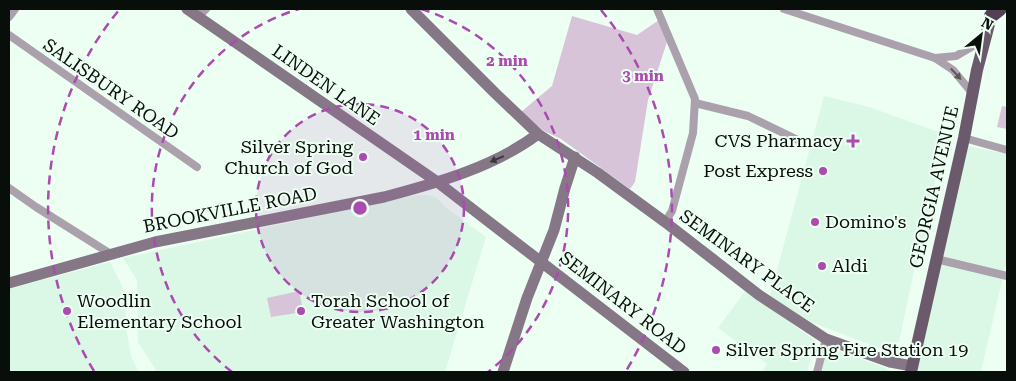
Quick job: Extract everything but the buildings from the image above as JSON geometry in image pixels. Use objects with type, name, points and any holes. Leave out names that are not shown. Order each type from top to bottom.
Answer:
[{"type":"main road","name":"GEORGIA AVENUE","points":[[912,369],[964,138],[972,94],[985,39],[995,11]]},
{"type":"street","points":[[9,17],[15,9]]},
{"type":"street","name":"LINDEN LANE","points":[[187,9],[202,13],[436,181],[542,262]]},
{"type":"street","points":[[411,9],[538,134],[575,158]]},
{"type":"street","points":[[657,9],[695,99],[693,133],[672,211],[664,222]]},
{"type":"street","points":[[784,9],[935,58],[953,70],[972,94]]},
{"type":"street","name":"SALISBURY ROAD","points":[[9,35],[197,167]]},
{"type":"street","points":[[935,58],[956,56],[985,39]]},
{"type":"street","points":[[695,104],[748,116],[800,141]]},
{"type":"street","name":"BROOKVILLE ROAD","points":[[9,283],[109,253],[186,235],[384,197],[452,177],[510,153],[538,134]]},
{"type":"street","points":[[964,138],[1007,150]]},
{"type":"street","name":"SEMINARY PLACE","points":[[575,158],[664,222],[759,295],[826,339],[912,369]]},
{"type":"street","name":"SEMINARY ROAD","points":[[575,158],[554,230],[542,262],[684,372]]},
{"type":"street","points":[[9,188],[109,253]]},
{"type":"street","points":[[936,259],[1007,276]]},
{"type":"street","points":[[503,372],[527,298],[542,262]]},
{"type":"street","points":[[817,372],[826,339]]},
{"type":"shaded area","points":[[572,16],[637,35],[659,20],[667,42],[648,100],[635,182],[630,189],[561,139],[542,130],[521,112],[552,86]]},
{"type":"shaded area","points":[[824,96],[869,107],[944,134],[924,239],[914,271],[899,342],[884,350],[811,322],[770,296]]},
{"type":"shaded area","points":[[1002,106],[1007,107],[1007,129],[997,127]]},
{"type":"shaded area","points":[[967,146],[1007,154],[1007,259],[981,372],[915,372]]},
{"type":"shaded area","name":"Torah School of Greater Washington","points":[[417,195],[437,198],[445,207],[486,237],[445,372],[157,372],[138,342],[137,280],[123,258]]},
{"type":"shaded area","name":"Woodlin Elementary School","points":[[110,262],[124,290],[127,333],[131,356],[139,372],[9,372],[9,289]]},
{"type":"shaded area","points":[[746,290],[815,341],[807,372],[762,372],[767,364],[718,328]]},
{"type":"shaded area","points":[[299,291],[302,305],[297,313],[271,317],[267,298]]},
{"type":"shaded area","points":[[828,347],[886,368],[890,372],[819,372]]},
{"type":"place","name":"CVS Pharmacy","points":[[853,141]]},
{"type":"place","name":"Silver Spring Church of God","points":[[363,157]]},
{"type":"place","name":"Post Express","points":[[823,171]]},
{"type":"place","name":"Domino's","points":[[815,222]]},
{"type":"place","name":"Aldi","points":[[822,266]]},
{"type":"place","name":"Woodlin Elementary School","points":[[67,311]]},
{"type":"place","name":"Torah School of Greater Washington","points":[[301,311]]},
{"type":"place","name":"Silver Spring Fire Station 19","points":[[716,350]]}]
